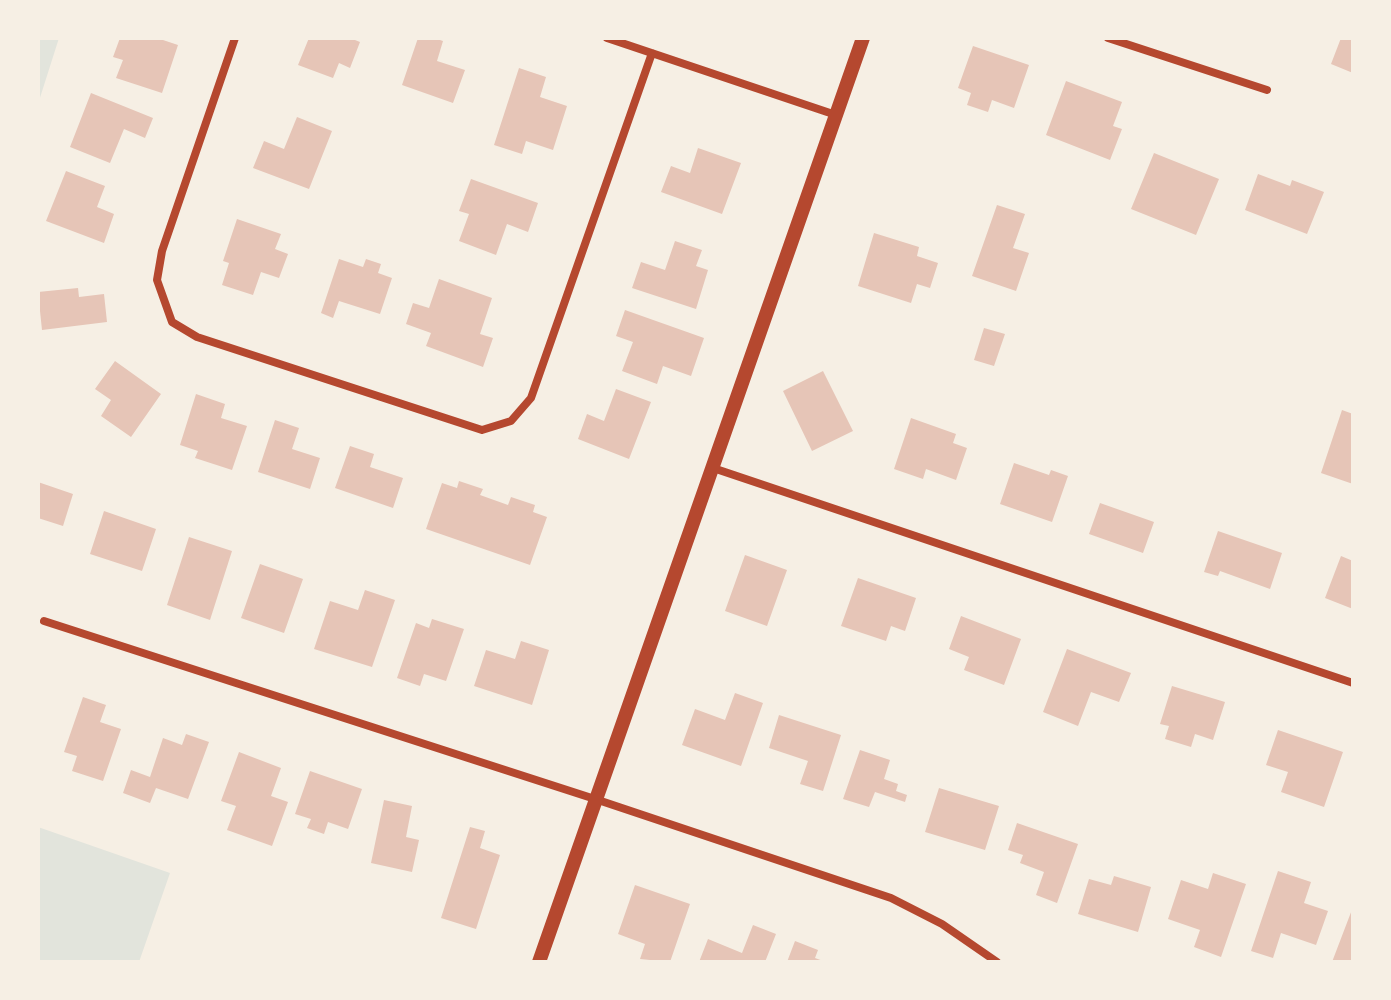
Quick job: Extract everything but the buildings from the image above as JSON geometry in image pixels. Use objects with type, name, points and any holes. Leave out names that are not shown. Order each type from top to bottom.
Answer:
[{"type":"street","points":[[235,38],[162,251],[157,280],[172,322],[197,337],[482,430],[511,421],[531,398],[652,53]]},
{"type":"street","points":[[607,38],[836,115]]},
{"type":"street","points":[[539,962],[863,38]]},
{"type":"street","points":[[1108,38],[1267,90]]},
{"type":"street","points":[[713,468],[1353,683]]},
{"type":"street","points":[[44,621],[891,898],[942,924],[997,962]]},
{"type":"shaded area","points":[[38,38],[59,38],[38,104]]},
{"type":"shaded area","points":[[38,827],[170,873],[139,962],[38,962]]}]
